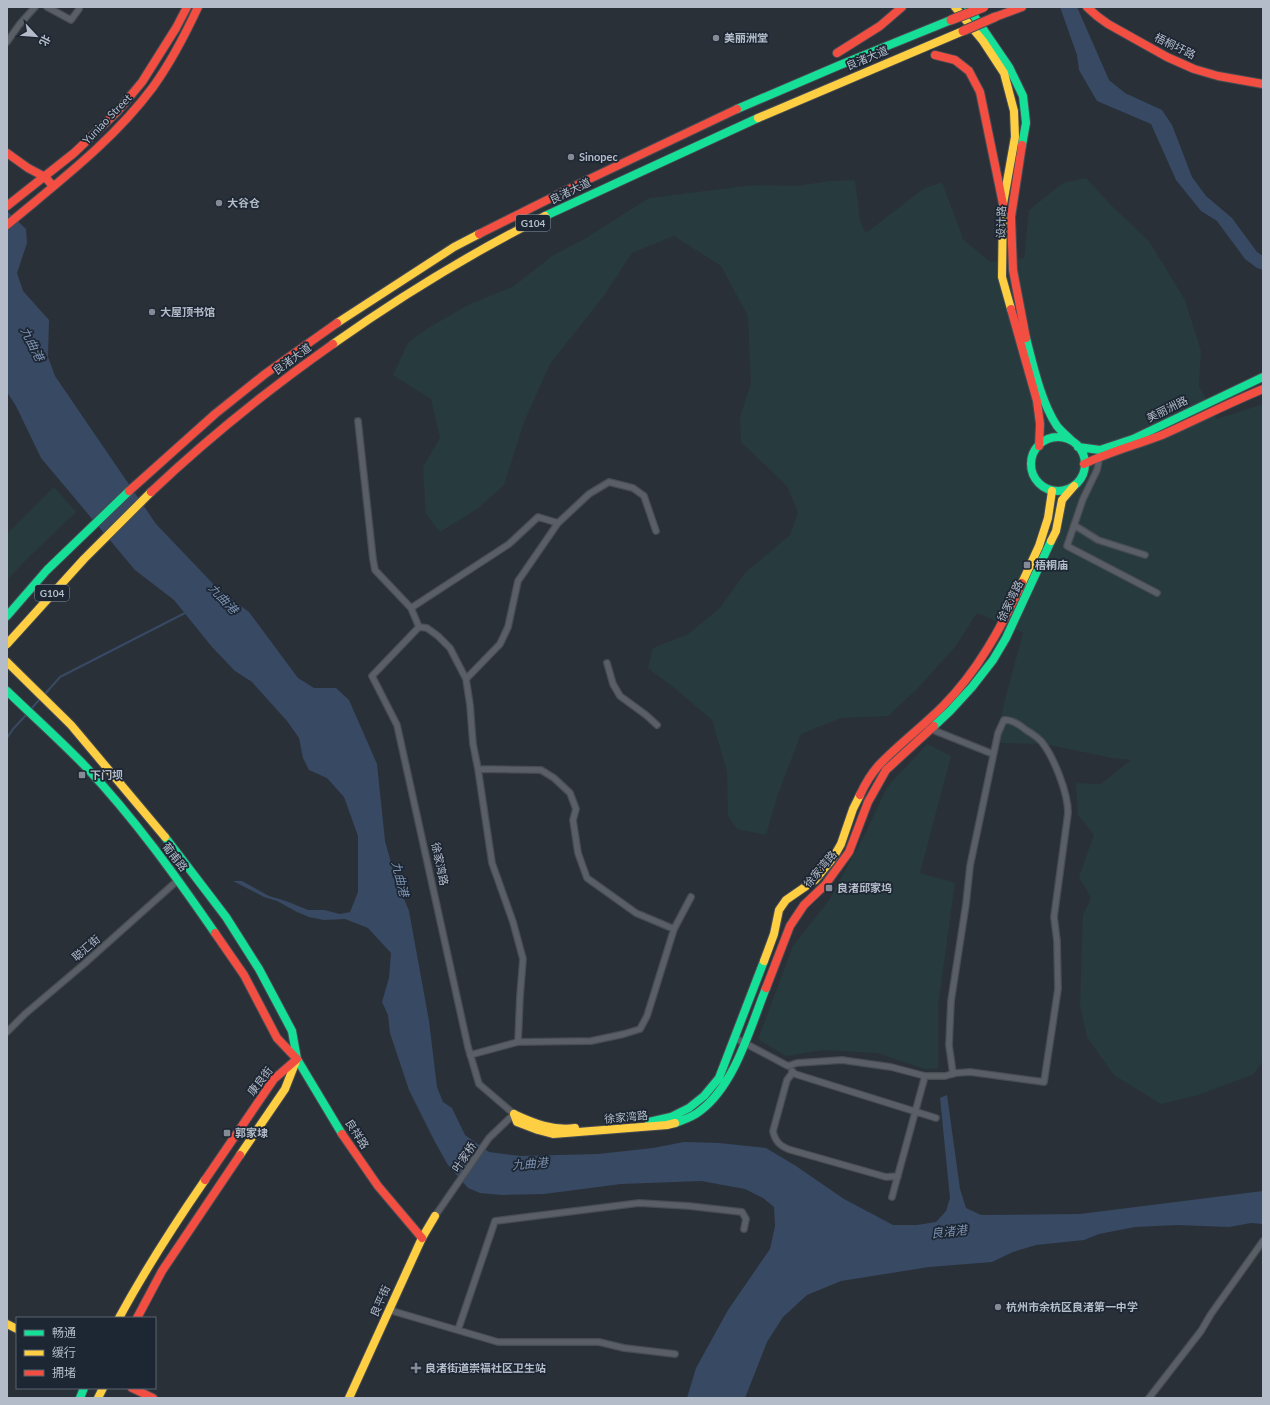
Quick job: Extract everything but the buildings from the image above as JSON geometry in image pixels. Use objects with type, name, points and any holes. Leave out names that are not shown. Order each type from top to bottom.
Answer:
[{"type":"main road","name":"Yuniao Street","points":[[7,206],[74,153],[117,112],[146,76],[176,28],[187,7]]},
{"type":"main road","name":"Yuniao Street","points":[[7,225],[107,138],[146,95],[169,61],[198,7]]},
{"type":"main road","points":[[837,53],[887,21],[898,13],[902,7]]},
{"type":"main road","name":"设计路","points":[[955,7],[983,41],[1004,73],[1014,112],[1015,137],[1003,204],[1002,277],[1037,401],[1040,424],[1039,446]]},
{"type":"main road","name":"设计路","points":[[968,7],[1009,67],[1024,96],[1026,123],[1011,217],[1013,270],[1023,324],[1036,376],[1057,426],[1075,444]]},
{"type":"main road","name":"良渚大道","points":[[7,616],[47,570],[138,482],[180,444],[264,374],[342,319],[454,247],[581,183],[715,119],[840,65],[984,7]]},
{"type":"main road","name":"良渚大道","points":[[7,644],[39,607],[98,544],[149,494],[223,428],[289,376],[383,310],[460,261],[540,219],[714,137],[995,17],[1022,7]]},
{"type":"main road","name":"梧桐圩路","points":[[1087,7],[1093,14],[1108,24],[1161,54],[1181,63],[1203,72],[1263,84]]},
{"type":"main road","points":[[935,55],[955,60],[969,71],[980,92],[1003,204]]},
{"type":"main road","points":[[7,152],[28,168],[45,177],[53,186]]},
{"type":"main road","name":"美丽洲路","points":[[1075,444],[1100,450],[1133,439],[1263,377]]},
{"type":"main road","name":"美丽洲路","points":[[1084,464],[1100,456],[1130,447],[1263,389]]},
{"type":"main road","points":[[1054,438],[1063,438],[1075,444],[1083,455],[1084,464],[1083,472],[1079,480],[1074,486],[1067,490],[1052,490],[1041,485],[1033,476],[1031,468],[1031,460],[1034,452],[1046,440],[1054,438]]},
{"type":"main road","name":"徐家湾路","points":[[514,1114],[517,1122],[535,1130],[549,1134],[560,1134],[667,1125],[683,1120],[699,1112],[710,1102],[725,1084],[744,1043],[786,936],[794,920],[804,905],[825,885],[849,852],[868,802],[886,770],[950,711],[972,687],[993,660],[1006,638],[1056,531],[1062,500],[1074,486]]},
{"type":"main road","name":"徐家湾路","points":[[514,1114],[538,1125],[568,1128],[639,1123],[666,1119],[684,1113],[708,1094],[719,1078],[735,1038],[774,934],[779,910],[786,900],[815,880],[833,858],[841,844],[853,809],[867,781],[879,765],[943,706],[966,680],[983,657],[1016,596],[1039,546],[1048,518],[1052,490]]},
{"type":"main road","name":"葡甫路","points":[[7,662],[71,725],[182,857],[226,917],[259,969],[292,1031]]},
{"type":"main road","name":"葡甫路","points":[[8,691],[86,768],[136,824],[178,880],[244,975],[277,1038],[297,1058]]},
{"type":"main road","name":"良祥路","points":[[292,1031],[297,1058],[348,1144],[378,1186],[422,1238]]},
{"type":"main road","name":"康良街","points":[[120,1317],[138,1283],[173,1226],[274,1079],[297,1058]]},
{"type":"main road","name":"康良街","points":[[138,1317],[166,1264],[285,1089],[297,1058]]},
{"type":"main road","name":"良平街","points":[[349,1398],[422,1238],[435,1216]]},
{"type":"main road","points":[[7,1324],[16,1328]]},
{"type":"main road","points":[[98,1398],[102,1389]]},
{"type":"main road","points":[[134,1389],[153,1398]]},
{"type":"street","points":[[7,42],[19,25],[35,7]]},
{"type":"street","points":[[47,7],[71,20],[79,9]]},
{"type":"street","points":[[358,421],[375,570],[411,608],[419,627],[426,628],[438,636],[450,648],[466,679],[473,744],[492,864],[513,922],[523,959],[518,1042]]},
{"type":"street","points":[[1100,456],[1097,470],[1083,499],[1067,546],[1157,593]]},
{"type":"street","points":[[466,679],[500,644],[508,627],[518,581],[558,523],[589,494],[609,482],[633,488],[644,496],[656,531]]},
{"type":"street","points":[[411,608],[509,544],[538,517],[558,523]]},
{"type":"street","points":[[1074,525],[1098,540],[1145,555]]},
{"type":"street","name":"徐家湾路","points":[[419,627],[372,676],[397,725],[470,1055],[479,1084],[514,1114]]},
{"type":"street","points":[[607,663],[613,684],[620,696],[657,725]]},
{"type":"street","points":[[788,1066],[797,1063],[842,1060],[891,1068],[925,1076],[945,1076],[970,1072],[1044,1082],[1058,990],[1058,948],[1054,917],[1068,813],[1068,802],[1053,760],[1040,740],[1020,725],[1009,720],[1004,720],[998,733],[970,866],[966,904],[951,1001],[949,1045],[953,1074]]},
{"type":"street","points":[[922,725],[931,730],[993,754]]},
{"type":"street","points":[[478,769],[541,770],[554,778],[570,793],[576,809],[573,820],[578,853],[587,878],[636,913],[674,929]]},
{"type":"street","name":"聪汇街","points":[[7,1032],[25,1014],[84,964],[178,880]]},
{"type":"street","points":[[470,1055],[518,1042],[591,1040],[624,1034],[640,1029],[647,1016],[674,929],[691,897]]},
{"type":"street","points":[[735,1038],[788,1066],[795,1074],[936,1118]]},
{"type":"street","points":[[794,1072],[788,1080],[773,1131],[774,1138],[779,1144],[791,1150],[886,1177],[898,1176]]},
{"type":"street","points":[[892,1197],[925,1076]]},
{"type":"street","name":"叶家桥","points":[[435,1216],[489,1138],[514,1114]]},
{"type":"street","points":[[458,1330],[495,1221],[639,1203],[689,1206],[742,1212],[746,1219],[744,1229]]},
{"type":"street","points":[[1149,1398],[1202,1331],[1211,1314],[1263,1241]]},
{"type":"street","points":[[389,1310],[498,1342],[599,1342],[624,1348],[675,1354]]},
{"type":"green space","points":[[1086,178],[1113,207],[1149,241],[1185,300],[1201,351],[1199,386],[1217,419],[1263,404],[1263,1060],[1254,1074],[1198,1095],[1161,1104],[1114,1075],[1087,1037],[1080,1006],[1083,915],[1091,898],[1079,877],[1094,835],[1078,815],[1076,783],[1101,784],[1131,760],[1112,758],[1044,744],[998,743],[1003,707],[1023,633],[977,613],[955,647],[917,689],[888,716],[841,718],[801,734],[777,797],[766,835],[737,829],[728,816],[727,771],[712,720],[648,668],[653,648],[688,634],[720,608],[745,573],[790,535],[798,512],[787,486],[741,442],[740,417],[751,384],[748,316],[721,266],[674,236],[632,253],[605,294],[550,364],[524,422],[504,485],[477,509],[440,532],[426,514],[423,467],[440,438],[431,399],[393,375],[408,343],[428,328],[468,305],[514,286],[552,256],[586,238],[649,198],[754,185],[796,186],[830,181],[855,180],[860,221],[866,233],[923,189],[942,182],[963,239],[990,262],[1024,258],[1029,210],[1063,183]]},
{"type":"green space","points":[[54,487],[76,512],[7,580],[7,534]]},
{"type":"green space","points":[[927,744],[951,756],[920,873],[955,883],[938,1006],[938,1068],[925,1069],[877,1053],[824,1050],[786,1056],[758,1039],[793,946],[829,900],[866,832],[887,787]]},
{"type":"water","points":[[1060,7],[1077,7],[1109,80],[1125,93],[1162,110],[1172,125],[1192,177],[1206,196],[1232,218],[1257,252],[1263,256],[1263,270],[1257,268],[1245,259],[1217,221],[1201,211],[1176,180],[1151,124],[1097,101],[1079,70],[1077,55]]},
{"type":"water","points":[[7,211],[26,229],[27,243],[17,273],[23,291],[49,320],[48,357],[55,376],[156,524],[219,590],[249,612],[298,678],[314,688],[336,688],[349,700],[377,764],[385,841],[395,877],[409,911],[429,1021],[437,1087],[443,1102],[452,1108],[465,1135],[489,1152],[521,1156],[598,1154],[653,1148],[684,1142],[719,1143],[766,1148],[796,1166],[844,1199],[893,1225],[917,1225],[936,1222],[946,1211],[950,1198],[940,1098],[947,1095],[960,1189],[966,1208],[981,1215],[1080,1214],[1263,1191],[1263,1224],[1251,1223],[1229,1227],[1177,1225],[1135,1227],[1099,1234],[1084,1240],[1036,1245],[1013,1252],[992,1262],[929,1267],[841,1281],[807,1295],[783,1317],[767,1342],[745,1398],[687,1398],[696,1368],[728,1310],[770,1249],[775,1226],[774,1207],[763,1198],[745,1189],[701,1181],[621,1184],[544,1194],[502,1195],[480,1193],[468,1188],[448,1165],[409,1090],[390,1033],[388,1015],[382,1002],[389,978],[391,953],[368,928],[345,919],[324,920],[309,917],[233,881],[242,881],[269,896],[308,910],[324,910],[340,914],[350,912],[358,892],[358,836],[344,797],[327,778],[309,770],[303,758],[299,738],[287,721],[252,682],[235,671],[212,647],[174,600],[135,570],[41,458],[16,406],[7,392]]},
{"type":"waterway","points":[[45,694],[60,677],[185,613]]},
{"type":"waterway","points":[[30,710],[40,699]]},
{"type":"waterway","points":[[7,738],[27,714]]},
{"type":"traffic: fast","points":[[968,7],[1009,67],[1023,96],[1026,123],[1022,145]]},
{"type":"traffic: fast","points":[[737,109],[951,20]]},
{"type":"traffic: fast","points":[[545,216],[758,118]]},
{"type":"traffic: fast","points":[[1026,338],[1046,406],[1057,426],[1072,441]]},
{"type":"traffic: fast","points":[[1078,447],[1100,450],[1133,439],[1263,377]]},
{"type":"traffic: fast","points":[[1058,437],[1068,439],[1077,445],[1083,454],[1085,464],[1083,474],[1077,483],[1068,489],[1058,491],[1048,489],[1039,483],[1033,474],[1031,464],[1033,454],[1039,445],[1048,439],[1058,437]]},
{"type":"traffic: fast","points":[[7,616],[47,570],[129,491]]},
{"type":"traffic: fast","points":[[934,726],[972,687],[993,660],[1006,638],[1051,541]]},
{"type":"traffic: fast","points":[[7,691],[67,748],[104,786],[154,847],[215,933]]},
{"type":"traffic: fast","points":[[165,837],[226,917],[259,969],[292,1031],[297,1059],[342,1134]]},
{"type":"traffic: fast","points":[[649,1122],[671,1117],[689,1108],[704,1096],[719,1078],[764,961]]},
{"type":"traffic: fast","points":[[675,1123],[697,1113],[712,1100],[723,1086],[740,1055],[766,988]]},
{"type":"traffic: fast","points":[[80,1398],[84,1389]]},
{"type":"traffic: slow","points":[[955,7],[983,41],[1004,73],[1014,111],[1015,137],[1003,204],[1002,277],[1011,309]]},
{"type":"traffic: slow","points":[[758,118],[963,31]]},
{"type":"traffic: slow","points":[[333,344],[384,309],[463,260],[545,216]]},
{"type":"traffic: slow","points":[[337,323],[454,247],[479,234]]},
{"type":"traffic: slow","points":[[1051,541],[1056,531],[1062,500],[1074,486]]},
{"type":"traffic: slow","points":[[1022,583],[1039,546],[1048,518],[1052,491]]},
{"type":"traffic: slow","points":[[7,644],[84,559],[151,492]]},
{"type":"traffic: slow","points":[[7,662],[71,725],[165,837]]},
{"type":"traffic: slow","points":[[764,961],[774,934],[779,910],[786,900],[815,880],[833,858],[841,844],[853,809],[860,795]]},
{"type":"traffic: slow","points":[[240,1155],[285,1089],[296,1061]]},
{"type":"traffic: slow","points":[[514,1114],[517,1122],[553,1134],[667,1125],[675,1123]]},
{"type":"traffic: slow","points":[[514,1114],[551,1127],[567,1129],[575,1128]]},
{"type":"traffic: slow","points":[[120,1317],[160,1248],[205,1180]]},
{"type":"traffic: slow","points":[[349,1398],[422,1238],[435,1216]]},
{"type":"traffic: slow","points":[[7,1324],[16,1328]]},
{"type":"traffic: slow","points":[[98,1398],[102,1389]]},
{"type":"traffic: jam","points":[[7,206],[74,153],[117,112],[142,82],[176,28],[187,7]]},
{"type":"traffic: jam","points":[[7,225],[103,143],[137,107],[166,68],[198,7]]},
{"type":"traffic: jam","points":[[837,53],[880,26],[902,7]]},
{"type":"traffic: jam","points":[[951,20],[984,7]]},
{"type":"traffic: jam","points":[[995,17],[1022,7]]},
{"type":"traffic: jam","points":[[1087,7],[1108,24],[1167,57],[1194,69],[1218,76],[1263,84]]},
{"type":"traffic: jam","points":[[963,31],[995,17]]},
{"type":"traffic: jam","points":[[935,55],[955,60],[969,71],[980,92],[1003,204]]},
{"type":"traffic: jam","points":[[479,234],[581,183],[737,109]]},
{"type":"traffic: jam","points":[[1022,145],[1011,217],[1013,270],[1026,338]]},
{"type":"traffic: jam","points":[[7,153],[28,168],[45,177],[53,186]]},
{"type":"traffic: jam","points":[[1011,309],[1037,401],[1040,424],[1039,446]]},
{"type":"traffic: jam","points":[[129,491],[215,414],[265,374],[337,323]]},
{"type":"traffic: jam","points":[[151,492],[194,452],[239,415],[333,344]]},
{"type":"traffic: jam","points":[[1084,464],[1162,435],[1263,389]]},
{"type":"traffic: jam","points":[[860,795],[868,779],[879,765],[943,706],[967,679],[997,633],[1022,583]]},
{"type":"traffic: jam","points":[[766,988],[790,926],[804,905],[825,885],[849,852],[868,802],[886,770],[934,726]]},
{"type":"traffic: jam","points":[[215,933],[244,975],[277,1038],[297,1059]]},
{"type":"traffic: jam","points":[[205,1180],[274,1079],[297,1059]]},
{"type":"traffic: jam","points":[[342,1134],[378,1186],[422,1238]]},
{"type":"traffic: jam","points":[[138,1317],[162,1271],[240,1155]]},
{"type":"traffic: jam","points":[[134,1389],[153,1398]]},
{"type":"place","name":"美丽洲堂","points":[[716,38]]},
{"type":"place","name":"Sinopec","points":[[571,157]]},
{"type":"place","name":"大谷仓","points":[[219,203]]},
{"type":"place","name":"大屋顶书馆","points":[[152,312]]},
{"type":"place","name":"梧桐庙","points":[[1027,565]]},
{"type":"place","name":"下门坝","points":[[82,775]]},
{"type":"place","name":"良渚邱家坞","points":[[829,888]]},
{"type":"place","name":"郭家埭","points":[[227,1133]]},
{"type":"place","name":"杭州市余杭区良渚第一中学","points":[[998,1307]]},
{"type":"place","name":"良渚街道崇福社区卫生站","points":[[416,1368]]},
{"type":"water label","name":"九曲港","points":[[32,344]]},
{"type":"water label","name":"九曲港","points":[[223,599]]},
{"type":"water label","name":"九曲港","points":[[400,879]]},
{"type":"water label","name":"九曲港","points":[[530,1164]]},
{"type":"water label","name":"良渚港","points":[[949,1232]]}]
